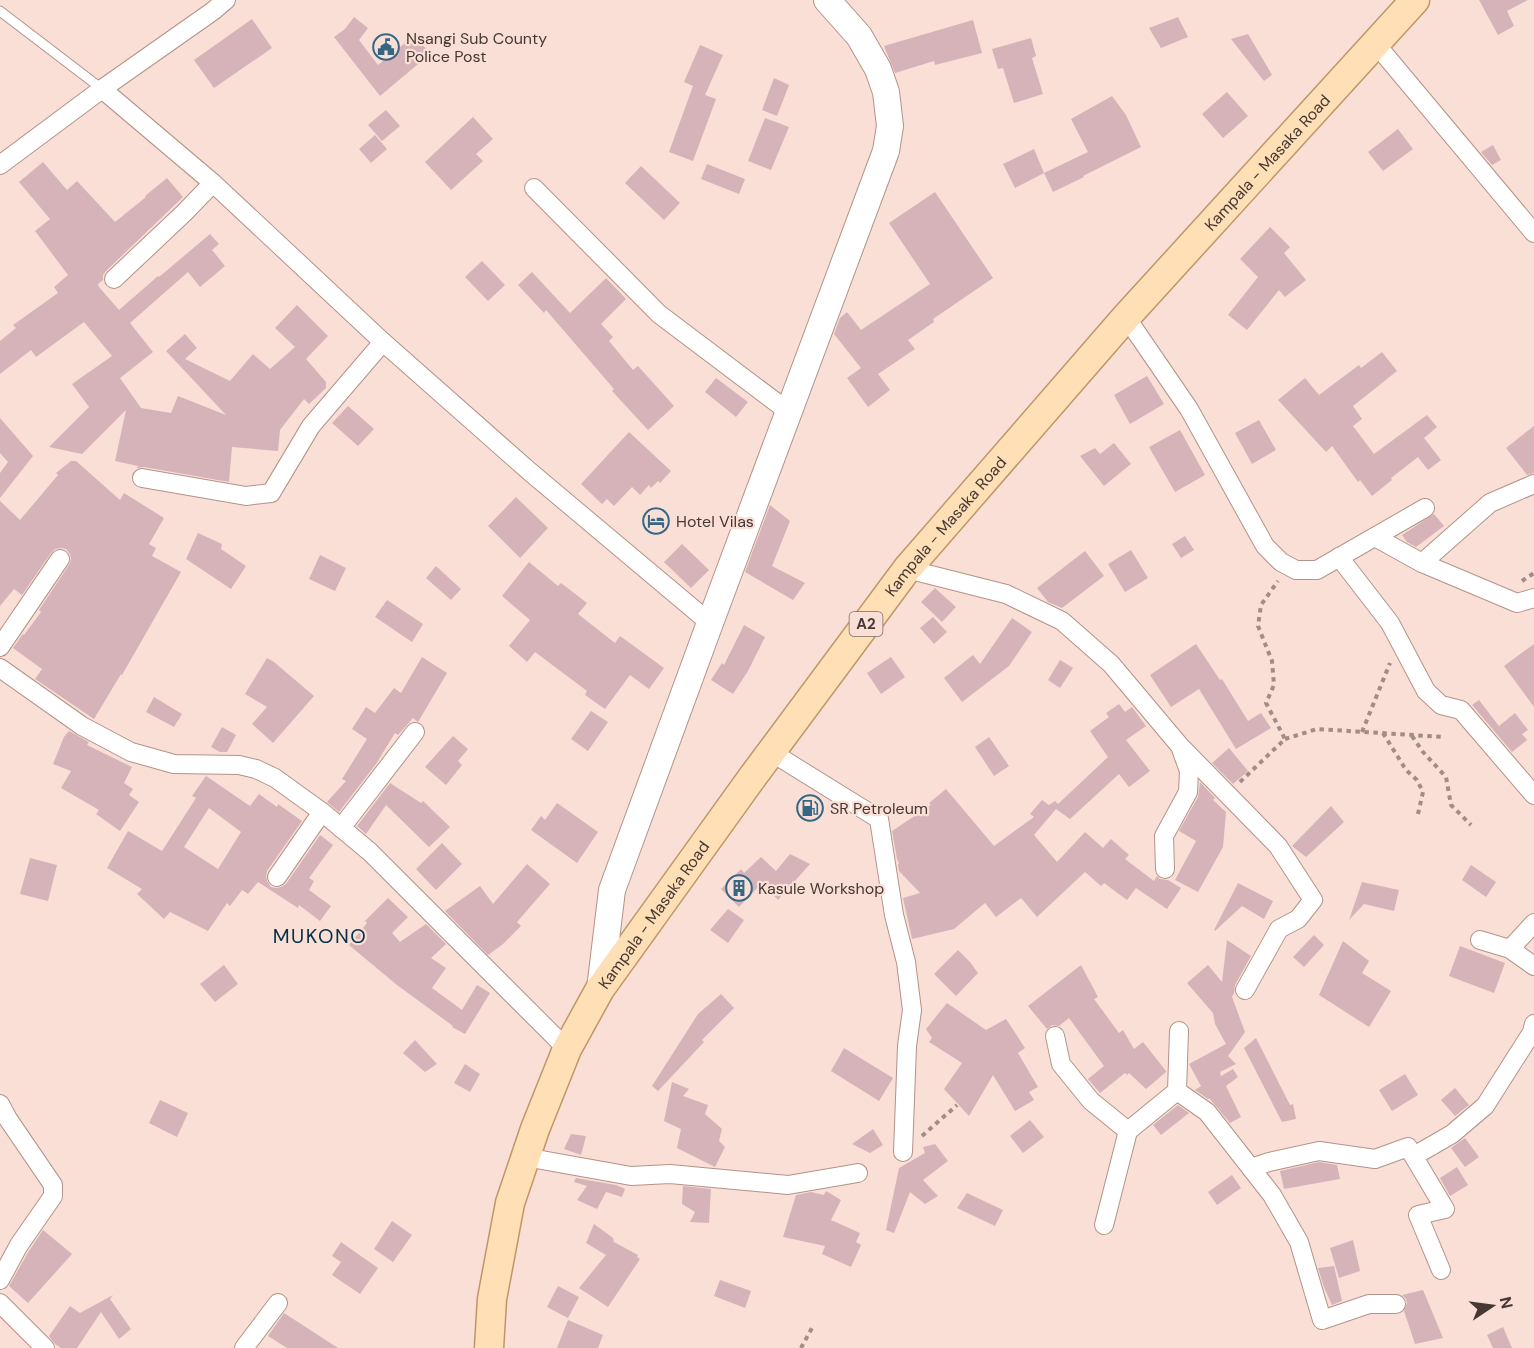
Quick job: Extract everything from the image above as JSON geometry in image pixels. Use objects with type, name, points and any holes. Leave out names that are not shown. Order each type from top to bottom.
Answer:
[{"type":"main road","name":"Kampala - Masaka Road","points":[[489,1348],[492,1299],[510,1203],[535,1129],[567,1049],[600,989],[771,752],[907,569],[1126,317],[1415,0]]},
{"type":"street","points":[[0,165],[226,0]]},
{"type":"street","points":[[600,989],[612,890],[886,151],[890,126],[886,92],[879,69],[859,36],[827,0]]},
{"type":"street","points":[[1375,43],[1534,233]]},
{"type":"street","points":[[102,89],[213,183],[383,342],[529,471],[710,623]]},
{"type":"street","points":[[114,279],[213,183]]},
{"type":"street","points":[[534,188],[659,314],[789,412]]},
{"type":"street","points":[[1126,317],[1189,409],[1265,546],[1281,562],[1296,570],[1317,570],[1425,508]]},
{"type":"street","points":[[142,478],[246,496],[271,493],[311,426],[383,342]]},
{"type":"street","points":[[1422,563],[1490,503],[1534,484]]},
{"type":"street","points":[[1376,537],[1422,563],[1517,603],[1534,598]]},
{"type":"street","points":[[1340,557],[1390,623],[1426,691],[1441,705],[1461,710],[1534,795]]},
{"type":"street","points":[[0,647],[60,559]]},
{"type":"street","points":[[907,569],[1006,594],[1062,621],[1111,664],[1179,746],[1278,846],[1313,900],[1298,920],[1279,929],[1245,990]]},
{"type":"street","points":[[0,668],[82,726],[131,752],[174,764],[239,765],[256,769],[275,778],[322,812],[370,852],[567,1049]]},
{"type":"street","points":[[341,828],[415,732]]},
{"type":"street","points":[[1165,869],[1164,836],[1188,792],[1189,771],[1179,746]]},
{"type":"street","points":[[771,752],[879,819],[894,915],[906,962],[912,1010],[906,1046],[903,1152]]},
{"type":"street","points":[[277,876],[322,812]]},
{"type":"street","points":[[1510,949],[1534,924]]},
{"type":"street","points":[[1480,940],[1510,949],[1534,966]]},
{"type":"street","points":[[1414,1156],[1452,1134],[1485,1106],[1532,1032],[1534,1024]]},
{"type":"street","points":[[1104,1225],[1128,1131],[1177,1091],[1179,1031]]},
{"type":"street","points":[[1055,1035],[1061,1065],[1091,1101],[1128,1131]]},
{"type":"street","points":[[1177,1091],[1207,1113],[1272,1195],[1299,1242],[1322,1320],[1369,1304],[1395,1304]]},
{"type":"street","points":[[0,1104],[53,1185],[52,1196],[19,1245],[0,1280]]},
{"type":"street","points":[[1251,1168],[1319,1151],[1375,1159],[1408,1147],[1445,1209],[1418,1215],[1441,1270]]},
{"type":"street","points":[[525,1157],[631,1176],[670,1174],[788,1185],[858,1173]]},
{"type":"street","points":[[0,1303],[45,1348]]},
{"type":"street","points":[[244,1348],[278,1303]]},
{"type":"lane","points":[[0,11],[102,89]]},
{"type":"path","points":[[1286,739],[1266,703],[1274,685],[1272,661],[1258,626],[1261,605],[1290,566]]},
{"type":"path","points":[[1362,732],[1391,661]]},
{"type":"path","points":[[1227,794],[1286,739],[1317,729],[1444,737]]},
{"type":"path","points":[[1383,733],[1423,792],[1418,814]]},
{"type":"path","points":[[1412,735],[1423,752],[1446,777],[1451,805],[1471,825]]},
{"type":"path","points":[[903,1152],[957,1105]]},
{"type":"path","points":[[801,1348],[813,1326]]},
{"type":"building","points":[[1479,0],[1528,0],[1507,11],[1514,26],[1498,35]]},
{"type":"building","points":[[354,17],[368,28],[359,40],[378,65],[415,35],[430,54],[380,96],[334,37],[345,29]]},
{"type":"building","points":[[1178,17],[1188,37],[1161,48],[1149,28]]},
{"type":"building","points":[[252,19],[272,48],[214,88],[194,60]]},
{"type":"building","points":[[973,20],[982,53],[935,65],[934,61],[895,73],[884,46]]},
{"type":"building","points":[[1248,34],[1272,75],[1264,81],[1231,39]]},
{"type":"building","points":[[1031,38],[1036,56],[1032,58],[1043,94],[1014,103],[1003,68],[998,69],[992,49]]},
{"type":"building","points":[[700,45],[723,55],[705,95],[716,99],[693,161],[669,152],[693,86],[684,82]]},
{"type":"building","points":[[774,78],[789,85],[777,116],[762,110]]},
{"type":"building","points":[[1227,92],[1248,116],[1223,138],[1202,114]]},
{"type":"building","points":[[1112,96],[1126,115],[1141,147],[1053,192],[1044,173],[1088,152],[1071,119]]},
{"type":"building","points":[[386,110],[400,126],[382,141],[368,125]]},
{"type":"building","points":[[473,117],[493,139],[476,154],[483,161],[451,190],[425,162]]},
{"type":"building","points":[[765,118],[789,127],[771,170],[748,161]]},
{"type":"building","points":[[1398,129],[1413,149],[1383,171],[1368,152]]},
{"type":"building","points":[[375,135],[387,149],[371,163],[359,149]]},
{"type":"building","points":[[1493,145],[1501,160],[1492,165],[1481,152]]},
{"type":"building","points":[[1034,149],[1044,173],[1015,188],[1003,164]]},
{"type":"building","points":[[43,162],[67,190],[77,181],[115,222],[167,178],[183,197],[103,275],[103,280],[98,284],[99,287],[119,310],[210,234],[219,244],[212,250],[225,266],[200,287],[188,272],[130,323],[153,352],[120,378],[141,408],[171,413],[178,396],[226,415],[166,351],[185,334],[197,348],[185,359],[230,381],[253,354],[270,369],[295,347],[275,328],[297,305],[328,336],[306,359],[326,382],[326,388],[309,404],[304,399],[280,430],[278,451],[232,447],[229,482],[144,467],[137,468],[138,466],[115,461],[126,410],[82,454],[49,447],[89,407],[72,384],[112,356],[84,322],[36,357],[31,350],[0,374],[0,341],[16,328],[13,325],[58,293],[54,287],[68,275],[35,231],[50,219],[19,182]]},
{"type":"building","points":[[707,164],[745,179],[739,194],[701,179]]},
{"type":"building","points":[[641,166],[680,203],[664,220],[625,183]]},
{"type":"building","points":[[935,192],[993,278],[933,319],[934,322],[908,340],[915,349],[878,374],[890,390],[868,407],[847,378],[861,368],[834,334],[840,318],[847,312],[861,330],[930,284],[889,223]]},
{"type":"building","points":[[1270,227],[1290,247],[1284,253],[1306,280],[1285,297],[1279,290],[1247,330],[1228,315],[1258,277],[1240,259]]},
{"type":"building","points":[[482,261],[505,285],[488,301],[465,277]]},
{"type":"building","points":[[532,272],[570,313],[606,278],[626,299],[601,324],[613,337],[609,341],[633,370],[638,366],[674,406],[648,430],[612,391],[614,389],[546,310],[544,313],[518,285]]},
{"type":"building","points":[[1382,352],[1397,371],[1353,406],[1362,419],[1353,426],[1374,454],[1427,415],[1437,427],[1424,438],[1441,460],[1428,470],[1418,457],[1372,496],[1360,480],[1358,482],[1332,446],[1326,452],[1278,400],[1305,378],[1319,395],[1359,365],[1361,368]]},
{"type":"building","points":[[1147,376],[1164,404],[1130,424],[1114,395]]},
{"type":"building","points":[[716,378],[748,402],[736,417],[705,392]]},
{"type":"building","points":[[348,406],[374,429],[358,446],[332,423]]},
{"type":"building","points":[[0,418],[33,456],[0,498],[0,473],[8,462],[0,453]]},
{"type":"building","points":[[1259,420],[1276,450],[1252,464],[1235,433]]},
{"type":"building","points":[[1534,426],[1534,473],[1527,475],[1506,448]]},
{"type":"building","points":[[1180,430],[1205,475],[1175,492],[1149,447]]},
{"type":"building","points":[[629,432],[671,471],[660,483],[658,481],[651,488],[649,485],[640,495],[632,487],[614,506],[607,499],[602,504],[581,484]]},
{"type":"building","points":[[1114,443],[1131,464],[1104,486],[1080,456],[1095,448],[1100,454]]},
{"type":"building","points":[[71,461],[76,461],[120,500],[124,493],[164,518],[149,544],[156,548],[152,556],[181,572],[94,719],[35,679],[42,669],[13,648],[41,612],[39,610],[69,565],[71,559],[66,549],[55,549],[22,595],[14,589],[0,606],[0,501],[20,520],[58,475],[56,473]]},
{"type":"building","points":[[516,497],[548,528],[520,558],[488,526]]},
{"type":"building","points":[[770,505],[790,521],[772,566],[805,583],[793,600],[745,572]]},
{"type":"building","points":[[1434,514],[1444,526],[1416,547],[1407,542],[1402,535]]},
{"type":"building","points":[[198,533],[222,544],[221,549],[246,566],[231,589],[186,559]]},
{"type":"building","points":[[1185,536],[1194,550],[1181,558],[1172,544]]},
{"type":"building","points":[[682,544],[709,570],[691,588],[664,562]]},
{"type":"building","points":[[1131,550],[1148,578],[1125,592],[1108,564]]},
{"type":"building","points":[[1085,551],[1104,576],[1062,608],[1048,602],[1037,588]]},
{"type":"building","points":[[320,555],[346,568],[335,591],[309,579]]},
{"type":"building","points":[[529,562],[558,586],[561,583],[587,603],[578,614],[615,643],[620,636],[664,668],[649,689],[630,675],[605,709],[585,695],[587,691],[535,652],[527,662],[509,646],[530,620],[502,596]]},
{"type":"building","points":[[436,566],[461,589],[451,600],[426,578]]},
{"type":"building","points":[[935,588],[956,607],[942,622],[921,602]]},
{"type":"building","points":[[387,600],[423,624],[412,642],[375,617]]},
{"type":"building","points":[[933,617],[947,632],[934,644],[920,628]]},
{"type":"building","points":[[1012,618],[1032,632],[1009,666],[962,702],[944,678],[973,655],[980,664]]},
{"type":"building","points":[[744,625],[765,637],[748,671],[733,694],[711,680],[722,663],[724,665]]},
{"type":"building","points":[[1196,644],[1220,680],[1222,679],[1248,721],[1261,713],[1271,728],[1236,749],[1199,689],[1171,707],[1150,675]]},
{"type":"building","points":[[1534,644],[1534,707],[1504,666]]},
{"type":"building","points":[[422,657],[447,673],[418,722],[413,718],[398,735],[395,733],[376,764],[339,812],[327,802],[346,781],[342,779],[367,739],[352,729],[366,707],[375,713],[394,688],[401,693]]},
{"type":"building","points":[[891,657],[905,677],[881,694],[867,673]]},
{"type":"building","points":[[267,658],[314,696],[273,743],[252,724],[267,707],[245,694]]},
{"type":"building","points":[[1060,660],[1073,668],[1060,688],[1048,680]]},
{"type":"building","points":[[154,697],[182,714],[174,727],[146,712]]},
{"type":"building","points":[[1479,700],[1499,726],[1515,713],[1528,730],[1522,734],[1527,740],[1512,752],[1472,705]]},
{"type":"building","points":[[1119,704],[1125,712],[1132,707],[1146,726],[1126,740],[1150,771],[1129,787],[1119,774],[1070,819],[1056,809],[1034,835],[1057,862],[1085,832],[1103,848],[1111,839],[1129,855],[1125,859],[1154,881],[1157,876],[1181,888],[1167,909],[1136,888],[1127,900],[1104,883],[1101,886],[1085,872],[1037,917],[1021,898],[996,917],[985,903],[954,929],[912,939],[903,898],[920,893],[899,871],[892,831],[931,805],[929,803],[946,789],[994,846],[1034,817],[1030,814],[1042,800],[1049,805],[1055,801],[1058,804],[1108,757],[1090,731],[1109,717],[1106,713]]},
{"type":"building","points":[[591,711],[608,722],[588,751],[571,739]]},
{"type":"building","points":[[222,727],[236,735],[227,752],[220,752],[211,747]]},
{"type":"building","points":[[69,731],[89,742],[87,745],[132,767],[124,783],[133,789],[129,795],[139,802],[120,831],[96,814],[99,810],[61,788],[71,771],[53,764],[64,737]]},
{"type":"building","points":[[453,736],[468,749],[458,761],[462,765],[446,785],[425,767]]},
{"type":"building","points":[[989,737],[1009,766],[994,776],[975,747]]},
{"type":"building","points":[[1229,748],[1248,771],[1233,784],[1212,763]]},
{"type":"building","points":[[206,776],[250,806],[259,794],[302,821],[267,871],[267,881],[271,887],[281,887],[286,884],[320,835],[333,845],[309,878],[314,881],[309,890],[331,906],[320,921],[299,905],[298,908],[258,882],[248,894],[242,890],[230,906],[227,903],[208,931],[170,912],[164,919],[137,894],[142,889],[107,868],[128,831],[162,851],[196,798],[192,796]],"holes":[[[209,808],[241,832],[218,869],[184,847]]]},
{"type":"building","points":[[1200,782],[1215,798],[1213,800],[1226,812],[1223,847],[1198,892],[1175,880],[1196,841],[1179,831],[1198,797]]},
{"type":"building","points":[[390,783],[421,803],[423,801],[450,827],[429,847],[386,805],[366,834],[357,826]]},
{"type":"building","points":[[557,803],[598,832],[577,863],[531,830],[541,816],[545,820]]},
{"type":"building","points":[[1331,806],[1344,822],[1306,857],[1292,846]]},
{"type":"building","points":[[442,843],[462,864],[436,890],[416,869]]},
{"type":"building","points":[[790,854],[810,864],[778,900],[762,883],[739,907],[721,889],[741,869],[744,873],[761,857],[776,871]]},
{"type":"building","points":[[30,858],[57,865],[48,901],[20,894]]},
{"type":"building","points":[[527,864],[550,884],[517,922],[521,926],[488,955],[445,911],[480,886],[493,904]]},
{"type":"building","points":[[1471,865],[1496,882],[1486,897],[1462,880]]},
{"type":"building","points":[[1362,882],[1399,890],[1394,911],[1364,904],[1349,920]]},
{"type":"building","points":[[1238,883],[1273,901],[1264,919],[1242,906],[1215,931],[1214,930]]},
{"type":"building","points":[[388,898],[408,917],[392,933],[400,942],[426,924],[446,944],[431,958],[446,968],[432,988],[462,1010],[477,985],[490,993],[465,1034],[452,1027],[397,985],[349,945],[367,923],[365,921]]},
{"type":"building","points":[[728,909],[744,920],[728,943],[710,930]]},
{"type":"building","points":[[1314,935],[1324,945],[1304,967],[1293,957]]},
{"type":"building","points":[[1227,940],[1251,956],[1235,985],[1232,997],[1245,1032],[1228,1056],[1236,1064],[1220,1072],[1221,1076],[1233,1069],[1238,1077],[1226,1086],[1241,1117],[1230,1123],[1209,1098],[1195,1090],[1201,1086],[1189,1064],[1226,1044],[1215,1024],[1213,1013],[1187,983],[1208,965],[1222,982]]},
{"type":"building","points":[[1343,941],[1369,961],[1362,973],[1391,991],[1369,1027],[1319,995]]},
{"type":"building","points":[[1460,946],[1505,963],[1494,993],[1449,976]]},
{"type":"building","points":[[958,950],[978,973],[956,996],[934,974]]},
{"type":"building","points":[[224,965],[238,984],[215,1002],[200,984]]},
{"type":"building","points":[[1081,965],[1098,997],[1094,999],[1119,1033],[1123,1030],[1134,1049],[1143,1042],[1166,1071],[1146,1089],[1129,1073],[1127,1075],[1125,1073],[1100,1093],[1088,1079],[1104,1066],[1069,1018],[1059,1026],[1052,1025],[1047,1029],[1028,1006]]},
{"type":"building","points":[[721,994],[734,1008],[702,1040],[704,1042],[658,1091],[652,1086],[698,1014]]},
{"type":"building","points":[[947,1003],[986,1030],[1006,1019],[1025,1048],[1018,1053],[1038,1087],[1029,1092],[1034,1100],[1015,1111],[993,1075],[969,1116],[944,1089],[962,1063],[929,1042],[932,1038],[926,1029]]},
{"type":"building","points":[[1256,1038],[1290,1105],[1293,1104],[1296,1119],[1282,1122],[1244,1048]]},
{"type":"building","points":[[415,1040],[437,1064],[425,1072],[403,1053]]},
{"type":"building","points":[[844,1048],[893,1078],[879,1101],[831,1071]]},
{"type":"building","points":[[465,1064],[480,1074],[470,1092],[454,1083]]},
{"type":"building","points":[[1405,1074],[1418,1095],[1392,1111],[1379,1090]]},
{"type":"building","points":[[672,1082],[689,1089],[683,1096],[708,1105],[705,1114],[722,1129],[719,1141],[725,1147],[715,1167],[677,1148],[681,1129],[664,1121]]},
{"type":"building","points":[[1455,1088],[1469,1105],[1455,1116],[1441,1100]]},
{"type":"building","points":[[160,1100],[188,1113],[177,1137],[149,1123]]},
{"type":"building","points":[[1178,1105],[1189,1113],[1161,1135],[1153,1125]]},
{"type":"building","points":[[1030,1120],[1044,1137],[1023,1153],[1010,1136]]},
{"type":"building","points":[[873,1129],[883,1145],[870,1153],[852,1144]]},
{"type":"building","points":[[571,1134],[586,1136],[581,1155],[564,1149]]},
{"type":"building","points":[[1465,1138],[1479,1157],[1465,1167],[1451,1148]]},
{"type":"building","points":[[935,1144],[948,1161],[923,1180],[938,1196],[925,1204],[910,1192],[894,1233],[886,1230],[899,1168],[925,1153],[923,1147]]},
{"type":"building","points":[[1319,1162],[1337,1165],[1340,1179],[1284,1189],[1280,1171]]},
{"type":"building","points":[[1457,1167],[1468,1185],[1450,1196],[1440,1178]]},
{"type":"building","points":[[1232,1175],[1241,1188],[1217,1205],[1208,1192]]},
{"type":"building","points":[[576,1178],[616,1185],[625,1189],[622,1197],[606,1192],[597,1209],[577,1200],[587,1186],[574,1182]]},
{"type":"building","points":[[683,1186],[711,1189],[709,1223],[690,1222],[695,1212],[682,1204]]},
{"type":"building","points":[[826,1191],[841,1200],[831,1220],[860,1233],[856,1242],[861,1245],[851,1267],[822,1254],[825,1246],[783,1237],[796,1195],[811,1192],[824,1195]]},
{"type":"building","points":[[967,1193],[1003,1210],[995,1226],[957,1208]]},
{"type":"building","points":[[392,1221],[412,1235],[393,1262],[374,1249]]},
{"type":"building","points":[[594,1224],[613,1238],[614,1242],[638,1255],[640,1259],[608,1307],[579,1288],[606,1255],[586,1243]]},
{"type":"building","points":[[43,1230],[72,1254],[28,1303],[9,1286]]},
{"type":"building","points":[[1353,1240],[1360,1271],[1339,1278],[1330,1248]]},
{"type":"building","points":[[341,1242],[378,1268],[360,1294],[332,1275],[341,1262],[332,1256]]},
{"type":"building","points":[[1334,1266],[1342,1301],[1332,1305],[1318,1268]]},
{"type":"building","points":[[720,1280],[751,1291],[745,1308],[714,1296]]},
{"type":"building","points":[[558,1286],[579,1297],[568,1318],[547,1307]]},
{"type":"building","points":[[1423,1290],[1443,1338],[1415,1344],[1404,1311],[1406,1299],[1402,1295]]},
{"type":"building","points":[[113,1295],[110,1299],[131,1329],[119,1339],[101,1312],[77,1348],[61,1348],[49,1336],[70,1306],[80,1313]]},
{"type":"building","points":[[284,1313],[338,1348],[287,1348],[268,1336]]},
{"type":"building","points":[[568,1320],[603,1335],[598,1348],[557,1348]]},
{"type":"building","points":[[1503,1327],[1512,1348],[1493,1348],[1487,1335]]},
{"type":"place","name":"Nsangi Sub County Police Post","points":[[386,47]]},
{"type":"place","name":"Hotel Vilas","points":[[656,521]]},
{"type":"place","name":"SR Petroleum","points":[[810,808]]},
{"type":"place","name":"Kasule Workshop","points":[[739,888]]},
{"type":"district","name":"MUKONO","points":[[320,936]]}]
